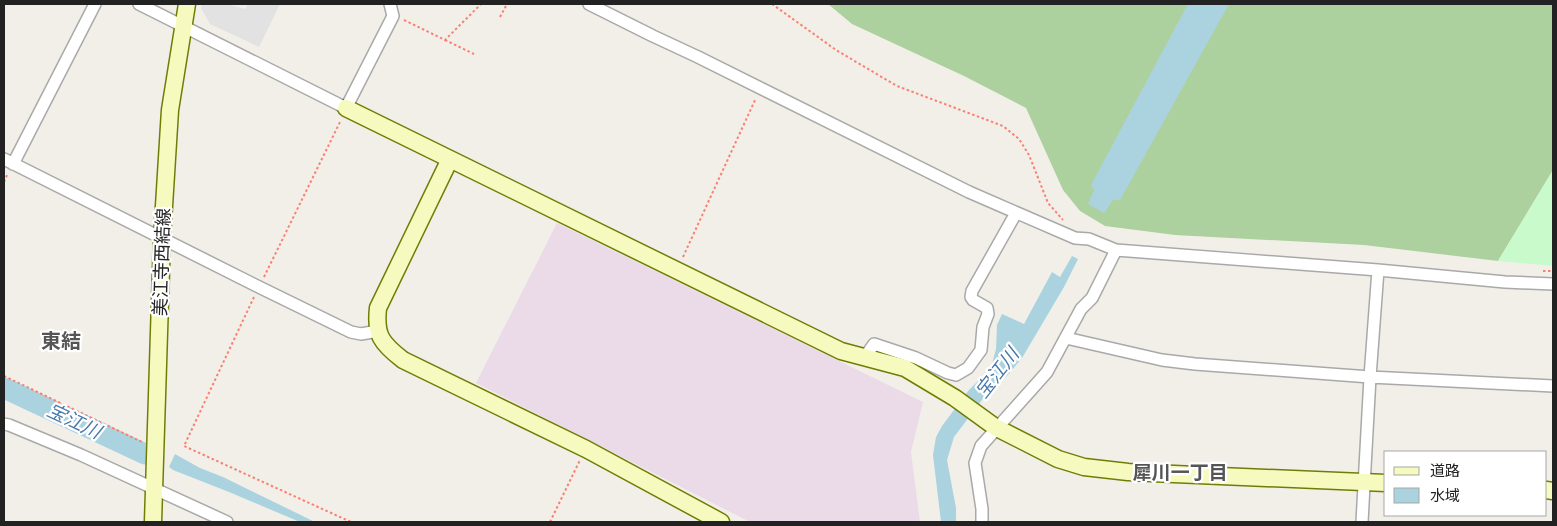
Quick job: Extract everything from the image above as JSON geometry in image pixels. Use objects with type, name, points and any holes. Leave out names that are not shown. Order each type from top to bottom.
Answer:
[{"type":"street","points":[[95,4],[8,162],[352,332],[361,334],[378,330]]},
{"type":"street","points":[[139,4],[346,108],[841,351],[905,368],[955,398],[992,425],[1058,459],[1084,466],[1128,472],[1384,483]]},
{"type":"street","name":"美江寺西結線","points":[[153,522],[162,238],[170,110],[187,4]]},
{"type":"street","points":[[346,108],[393,16],[390,4]]},
{"type":"street","points":[[589,4],[969,192],[1075,238],[1089,239],[1116,250],[1378,270],[1505,282],[1553,284]]},
{"type":"street","points":[[450,159],[378,308],[376,325],[387,348],[403,360],[586,449],[721,522]]},
{"type":"street","points":[[865,357],[874,344],[916,358],[948,373],[956,375],[968,368],[981,350],[983,328],[988,314],[987,308],[973,300],[971,297],[972,292],[1016,213]]},
{"type":"street","points":[[982,522],[982,508],[975,463],[981,446],[992,425],[1047,372],[1080,309],[1092,298],[1116,250]]},
{"type":"street","points":[[1362,522],[1378,270]]},
{"type":"street","points":[[1066,338],[1162,360],[1370,377],[1553,386]]},
{"type":"street","points":[[4,424],[154,488],[227,522]]},
{"type":"path","points":[[445,40],[481,4]]},
{"type":"path","points":[[500,17],[507,4]]},
{"type":"path","points":[[772,4],[836,50],[897,86],[1003,126],[1020,140],[1029,155],[1048,203],[1064,220]]},
{"type":"path","points":[[393,16],[399,17],[474,54]]},
{"type":"path","points":[[676,271],[760,89]]},
{"type":"path","points":[[346,108],[184,446],[351,522]]},
{"type":"path","points":[[4,376],[144,443]]},
{"type":"path","points":[[550,522],[586,449]]},
{"type":"shaded area","points":[[202,4],[226,4],[246,9],[247,4],[280,4],[259,47],[210,24],[201,8]]},
{"type":"shaded area","points":[[557,223],[923,402],[911,452],[920,522],[750,522],[476,383]]},
{"type":"green space","points":[[828,4],[1553,4],[1553,170],[1498,261],[1364,245],[1175,235],[1105,226],[1080,211],[1063,190],[1026,108],[964,76],[852,24]]},
{"type":"green space","points":[[1553,170],[1553,266],[1498,261]]},
{"type":"water","points":[[1188,4],[1229,4],[1120,200],[1113,200],[1104,213],[1088,204],[1094,190],[1091,185]]},
{"type":"water","name":"宝江川","points":[[1072,256],[1078,259],[1064,287],[1022,358],[1007,376],[988,392],[954,437],[947,460],[956,508],[956,522],[941,522],[933,455],[936,437],[969,390],[992,364],[996,349],[997,325],[1002,314],[1024,324],[1052,272],[1060,277]]},
{"type":"water","points":[[175,454],[200,468],[223,477],[315,522],[300,522],[173,470],[169,467]]},
{"type":"waterway","name":"宝江川","points":[[4,388],[145,454]]},
{"type":"waterway","name":"宝江川","points":[[4,394],[13,392]]},
{"type":"district","name":"東結","points":[[61,341]]},
{"type":"district","name":"犀川一丁目","points":[[1180,472]]}]
